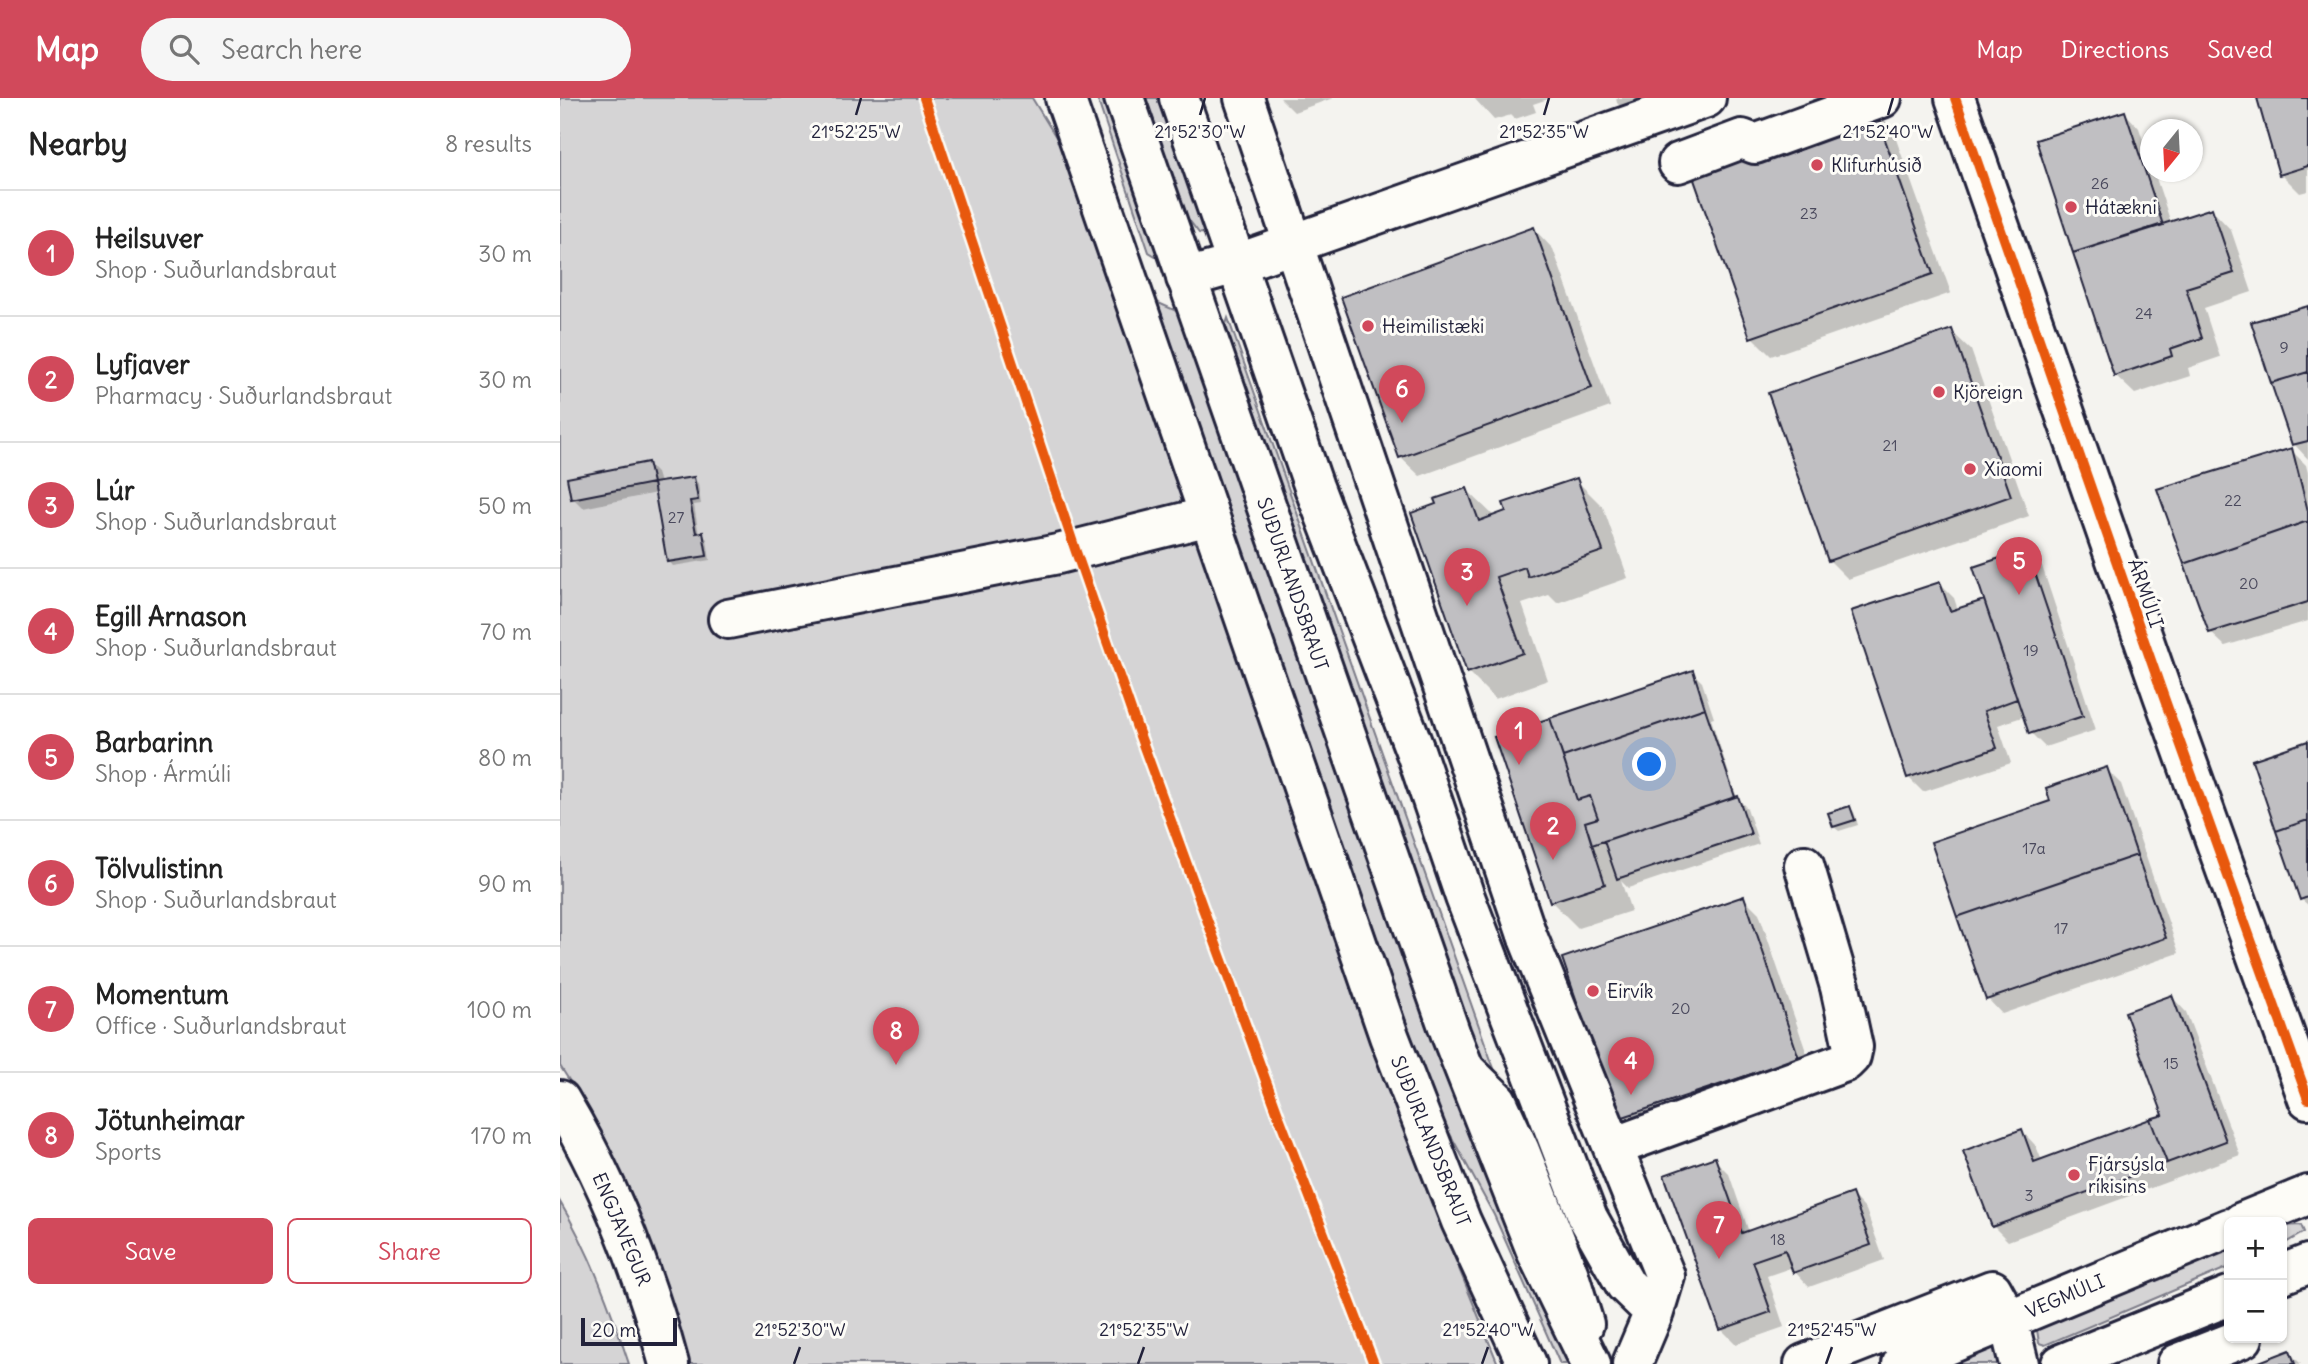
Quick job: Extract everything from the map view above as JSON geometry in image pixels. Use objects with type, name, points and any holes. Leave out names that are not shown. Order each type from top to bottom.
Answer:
[{"type":"main road","name":"SUÐURLANDSBRAUT","points":[[1124,98],[1465,1070],[1537,1253],[1591,1364]]},
{"type":"main road","points":[[1179,98],[1326,520],[1409,736],[1465,897],[1588,1218],[1625,1284],[1654,1312]]},
{"type":"main road","points":[[1244,98],[1387,498],[1454,720],[1528,937],[1665,1276],[1654,1312],[1632,1364]]},
{"type":"main road","points":[[1130,284],[1186,278],[1236,264],[1706,98]]},
{"type":"main road","points":[[1678,163],[1742,139],[1755,144],[1882,98]]},
{"type":"main road","name":"ÁRMÚLI","points":[[1955,98],[2308,1099]]},
{"type":"main road","name":"SUÐURLANDSBRAUT","points":[[1063,102],[1130,284],[1389,1036],[1461,1221],[1527,1364]]},
{"type":"main road","points":[[1326,520],[1387,498]]},
{"type":"main road","points":[[728,619],[1058,554],[1209,516]]},
{"type":"main road","points":[[1409,736],[1454,720]]},
{"type":"main road","points":[[1613,1147],[1845,1062],[1851,1056],[1853,1047],[1840,987],[1804,864]]},
{"type":"main road","points":[[1488,952],[1528,937]]},
{"type":"main road","name":"ENGJAVEGUR","points":[[560,1100],[604,1183],[629,1242],[654,1309],[669,1364]]},
{"type":"main road","points":[[2254,1217],[2308,1195]]},
{"type":"main road","name":"VEGMÚLI","points":[[1902,1364],[2000,1305],[2224,1229]]},
{"type":"main road","points":[[2287,1272],[2308,1264]]},
{"type":"main road","points":[[2061,1364],[2224,1298]]},
{"type":"main road","points":[[1804,1364],[2000,1305],[2019,1364]]},
{"type":"main road","points":[[2177,1364],[2231,1343]]},
{"type":"shaded area","points":[[560,98],[1032,98],[1059,142],[1275,765],[1422,1178],[1498,1364],[683,1364],[578,1094],[560,1066]]},
{"type":"shaded area","points":[[1097,98],[1106,98],[1162,260],[1149,252]]},
{"type":"shaded area","points":[[1142,98],[1160,98],[1210,234],[1199,233],[1179,207]]},
{"type":"shaded area","points":[[1154,301],[1181,313],[1484,1172],[1570,1364],[1560,1364],[1494,1215],[1437,1110]]},
{"type":"shaded area","points":[[1228,318],[1507,1102],[1483,1068],[1471,1039],[1228,341],[1225,327]]},
{"type":"shaded area","points":[[560,1202],[599,1281],[629,1364],[560,1364]]},
{"type":"shaded area","points":[[2301,1225],[2304,1232],[2287,1242],[2287,1226]]},
{"type":"shaded area","points":[[2224,1249],[2224,1269],[2045,1345],[2039,1343],[2037,1330],[2046,1323]]},
{"type":"shaded area","points":[[1994,1343],[2005,1360],[1996,1364],[1946,1364]]},
{"type":"building","points":[[2257,98],[2308,98],[2308,166],[2279,175]]},
{"type":"building","points":[[1873,106],[1933,274],[1750,338],[1691,171]]},
{"type":"building","points":[[2125,111],[2140,156],[2140,182],[2149,182],[2163,225],[2073,253],[2036,140]]},
{"type":"building","points":[[2212,208],[2234,273],[2186,288],[2202,338],[2170,349],[2172,356],[2114,376],[2073,253]]},
{"type":"building","points":[[1534,227],[1592,388],[1399,458],[1341,297]]},
{"type":"building","points":[[2308,306],[2308,372],[2271,383],[2251,322]]},
{"type":"building","points":[[1952,329],[2011,496],[1828,561],[1768,393]]},
{"type":"building","points":[[2308,372],[2308,441],[2292,445],[2271,383]]},
{"type":"building","points":[[2292,448],[2308,511],[2308,521],[2184,564],[2157,489]]},
{"type":"building","points":[[648,462],[653,483],[571,499],[567,478]]},
{"type":"building","points":[[694,477],[698,500],[690,501],[696,533],[703,532],[707,556],[667,562],[653,483]]},
{"type":"building","points":[[1577,478],[1603,551],[1528,577],[1525,567],[1496,577],[1523,653],[1467,673],[1411,513],[1436,504],[1434,499],[1467,488],[1479,521],[1506,511],[1503,503]]},
{"type":"building","points":[[2308,521],[2308,602],[2209,633],[2184,564]]},
{"type":"building","points":[[2027,549],[2083,716],[2029,734],[1973,567]]},
{"type":"building","points":[[1940,582],[1950,611],[1984,600],[2017,699],[1984,711],[1997,748],[1907,778],[1851,611]]},
{"type":"building","points":[[1693,670],[1705,708],[1563,757],[1550,718]]},
{"type":"building","points":[[1705,708],[1735,797],[1592,845],[1585,822],[1598,818],[1590,796],[1577,800],[1563,757]]},
{"type":"building","points":[[1550,718],[1577,800],[1590,796],[1598,818],[1585,822],[1605,884],[1550,902],[1494,737]]},
{"type":"building","points":[[2308,741],[2308,820],[2276,831],[2252,760]]},
{"type":"building","points":[[2107,767],[2137,855],[1957,917],[1931,842],[2050,801],[2046,788]]},
{"type":"building","points":[[1738,796],[1751,834],[1617,879],[1604,841]]},
{"type":"building","points":[[1850,806],[1855,820],[1833,827],[1828,813]]},
{"type":"building","points":[[2308,820],[2308,897],[2300,900],[2276,831]]},
{"type":"building","points":[[2137,855],[2166,938],[1986,1000],[1957,917]]},
{"type":"building","points":[[1744,896],[1799,1058],[1617,1119],[1562,958]]},
{"type":"building","points":[[2172,995],[2226,1141],[2167,1163],[2150,1119],[2163,1115],[2125,1012]]},
{"type":"building","points":[[2150,1119],[2167,1163],[1992,1227],[1963,1151],[2022,1129],[2034,1162]]},
{"type":"building","points":[[1715,1157],[1742,1233],[1852,1193],[1871,1245],[1793,1273],[1785,1250],[1753,1261],[1771,1312],[1720,1330],[1664,1175]]},
{"type":"building","points":[[2290,1350],[2295,1364],[2254,1364]]},
{"type":"cycle path","points":[[924,98],[1136,725],[1278,1114],[1374,1364]]},
{"type":"cycle path","points":[[1955,98],[2163,695],[2308,1099]]},
{"type":"place","name":"Klifurhúsið","points":[[1817,165]]},
{"type":"place","name":"Hátækni","points":[[2071,207]]},
{"type":"place","name":"Heimilistæki","points":[[1368,326]]},
{"type":"place","name":"Kjöreign","points":[[1939,392]]},
{"type":"place","name":"Tölvulistinn","points":[[1402,423]]},
{"type":"place","name":"Xiaomi","points":[[1970,469]]},
{"type":"place","name":"Barbarinn","points":[[2019,595]]},
{"type":"place","name":"Lúr","points":[[1467,606]]},
{"type":"place","name":"Heilsuver","points":[[1519,765]]},
{"type":"place","name":"Lyfjaver","points":[[1553,860]]},
{"type":"place","name":"Eirvík","points":[[1593,991]]},
{"type":"place","name":"Jötunheimar","points":[[896,1065]]},
{"type":"place","name":"Egill Arnason","points":[[1631,1095]]},
{"type":"place","name":"Fjársýsla ríkisins","points":[[2074,1175]]},
{"type":"place","name":"Momentum","points":[[1719,1259]]}]
